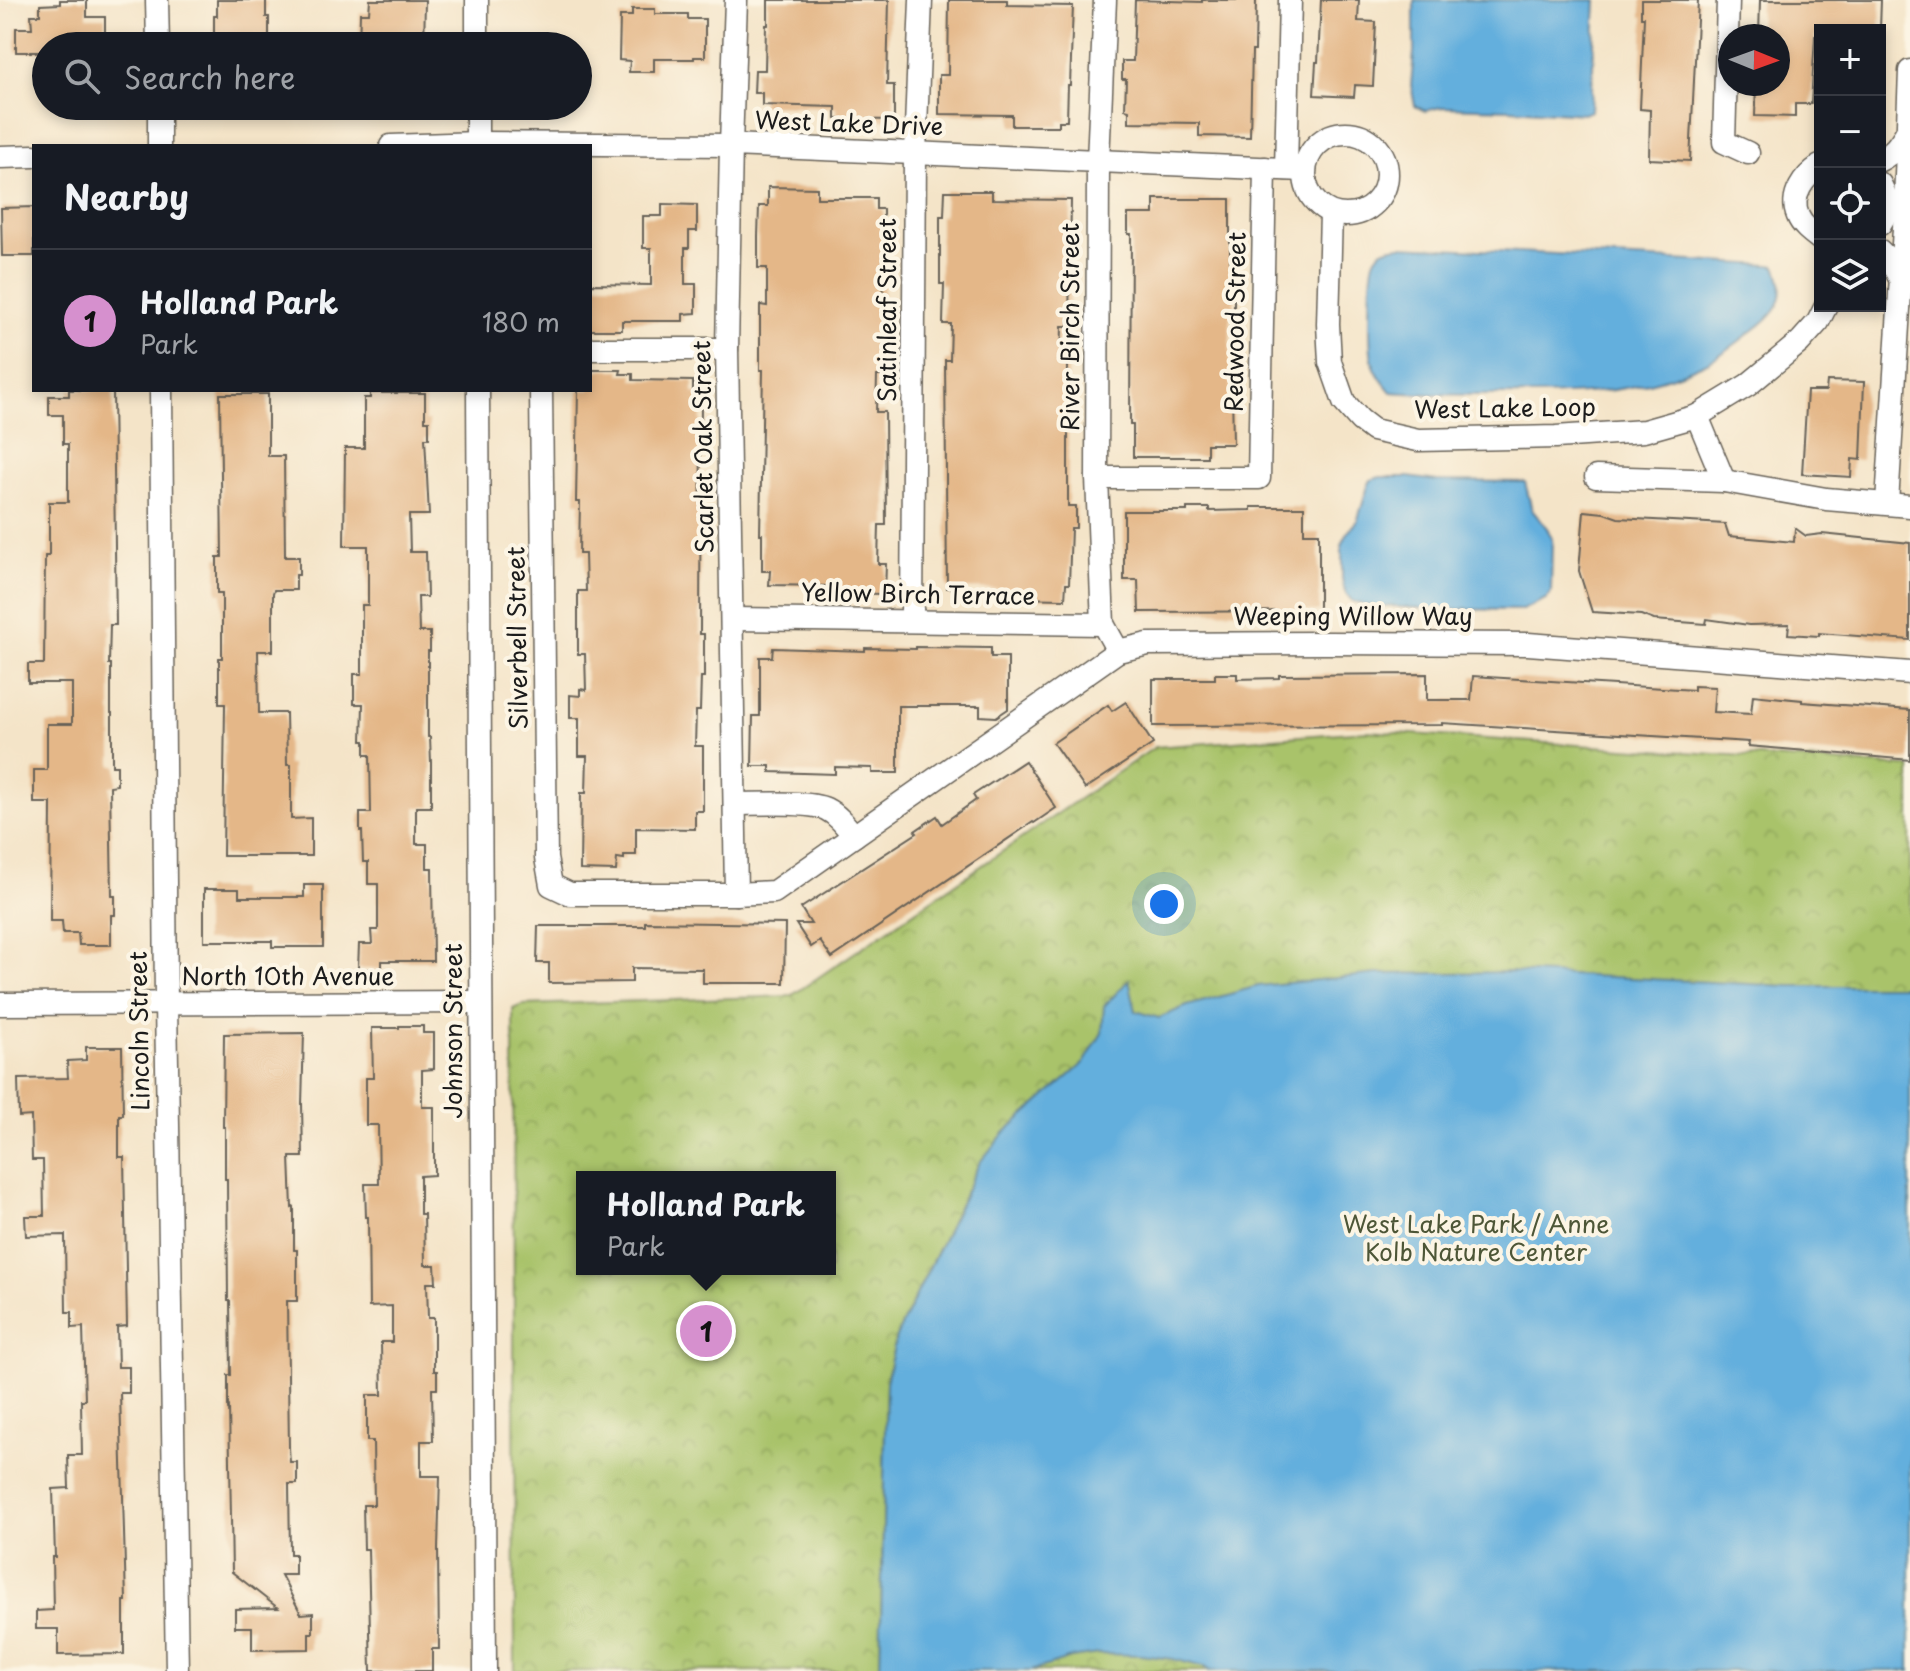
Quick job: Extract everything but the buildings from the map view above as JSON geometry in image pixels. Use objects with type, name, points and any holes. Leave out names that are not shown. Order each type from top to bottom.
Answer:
[{"type":"street","points":[[157,0],[158,32]]},
{"type":"street","points":[[477,0],[477,32]]},
{"type":"street","name":"Scarlet Oak Street","points":[[736,0],[727,349],[736,894]]},
{"type":"street","name":"Satinleaf Street","points":[[912,620],[915,153],[921,0]]},
{"type":"street","name":"River Birch Street","points":[[1105,0],[1098,161],[1097,478],[1103,624],[1118,651]]},
{"type":"street","name":"Redwood Street","points":[[1097,478],[1259,478],[1285,169],[1290,0]]},
{"type":"street","points":[[1728,0],[1724,142],[1748,153]]},
{"type":"street","points":[[1596,477],[1724,481],[1826,499],[1899,504],[1901,280],[1907,227],[1910,71]]},
{"type":"street","points":[[159,120],[159,144]]},
{"type":"street","points":[[477,120],[477,144]]},
{"type":"street","points":[[1886,157],[1898,147],[1908,130]]},
{"type":"street","points":[[1348,132],[1364,136],[1377,146],[1385,160],[1387,175],[1378,200],[1357,214],[1343,215],[1319,206],[1310,196],[1305,183],[1285,169],[1309,154],[1319,142],[1333,134],[1348,132]]},
{"type":"street","name":"West Lake Drive","points":[[592,145],[731,145],[1285,169]]},
{"type":"street","points":[[0,157],[32,156]]},
{"type":"street","points":[[1814,170],[1801,183],[1796,200],[1797,215],[1814,235]]},
{"type":"street","points":[[1886,181],[1908,192]]},
{"type":"street","name":"West Lake Loop","points":[[1331,213],[1330,362],[1344,402],[1373,430],[1418,440],[1556,437],[1644,431],[1697,416],[1748,385],[1800,342],[1823,312]]},
{"type":"street","points":[[1886,235],[1907,227]]},
{"type":"street","points":[[1886,257],[1901,280]]},
{"type":"street","points":[[592,349],[727,349]]},
{"type":"street","name":"Lincoln Street","points":[[161,392],[166,1004],[177,1671]]},
{"type":"street","name":"Johnson Street","points":[[478,392],[485,1671]]},
{"type":"street","name":"Silverbell Street","points":[[541,392],[546,858],[551,885]]},
{"type":"street","points":[[1697,416],[1724,481]]},
{"type":"street","name":"Yellow Birch Terrace","points":[[733,619],[1103,624]]},
{"type":"street","name":"Weeping Willow Way","points":[[551,885],[570,894],[774,892],[1118,651],[1148,644],[1528,644],[1910,673]]},
{"type":"street","points":[[735,804],[818,807],[834,814],[854,836]]},
{"type":"street","name":"North 10th Avenue","points":[[0,1004],[480,1002]]},
{"type":"green space","name":"West Lake Park / Anne Kolb Nature Center","points":[[1366,731],[1910,767],[1910,1671],[897,1671],[980,1162],[896,1337],[886,1382],[880,1671],[515,1671],[513,1009],[522,1005],[791,996],[1155,747]]},
{"type":"water","points":[[1414,0],[1596,0],[1591,111],[1583,114],[1441,107],[1425,111],[1415,106],[1411,85]]},
{"type":"water","points":[[1401,246],[1769,265],[1776,266],[1782,288],[1778,304],[1768,318],[1723,353],[1680,374],[1654,382],[1576,394],[1443,395],[1391,392],[1377,373],[1372,359],[1372,278],[1375,259],[1380,252]]},
{"type":"water","points":[[1380,477],[1525,482],[1532,510],[1552,539],[1551,592],[1546,599],[1522,610],[1434,609],[1364,605],[1352,601],[1345,592],[1342,579],[1342,545],[1357,522],[1371,480]]},
{"type":"water","name":"West Lake Park / Anne Kolb Nature Center","points":[[1511,972],[1790,986],[1910,986],[1910,1671],[1210,1671],[1172,1659],[1098,1654],[1071,1658],[1031,1671],[880,1671],[886,1382],[896,1337],[980,1162],[1005,1132],[1084,1063],[1102,1033],[1104,1006],[1129,980],[1136,1011],[1159,1018],[1187,1006],[1258,986],[1377,974]]},
{"type":"place","name":"Holland Park","points":[[706,1331]]}]
